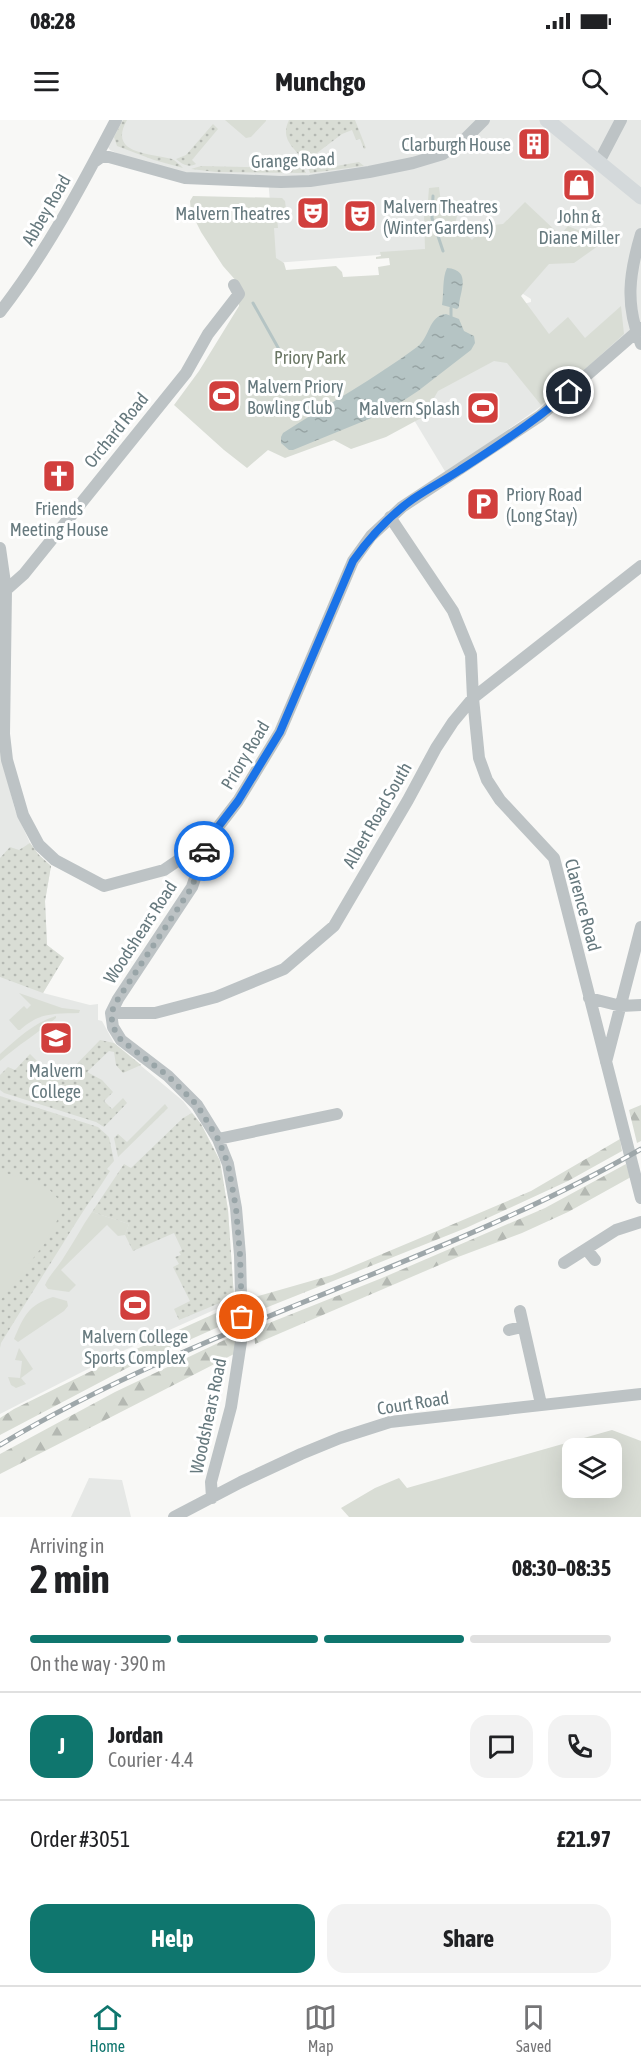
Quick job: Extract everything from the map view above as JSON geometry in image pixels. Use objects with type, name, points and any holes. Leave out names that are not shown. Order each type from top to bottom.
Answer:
[{"type":"main road","points":[[547,120],[641,197]]},
{"type":"street","name":"Abbey Road","points":[[0,312],[42,254],[116,120]]},
{"type":"street","name":"Grange Road","points":[[94,162],[101,157],[109,157],[184,178],[309,181],[369,172],[443,154],[464,140],[484,120]]},
{"type":"street","points":[[599,162],[621,120]]},
{"type":"street","points":[[641,234],[630,287],[630,309],[641,345]]},
{"type":"street","name":"Orchard Road","points":[[6,590],[24,574],[186,373],[208,334],[239,294],[234,285]]},
{"type":"street","name":"Priory Road","points":[[0,548],[6,590],[3,630],[4,725],[7,760],[23,815],[39,845],[55,860],[104,886],[164,870],[208,840],[238,801],[280,732],[353,561],[371,537],[390,517],[414,498],[456,473],[540,416],[583,381],[638,330]]},
{"type":"street","name":"Clarence Road","points":[[390,517],[453,611],[471,655],[472,698],[479,758],[487,780],[500,800],[554,858],[641,1198]]},
{"type":"street","name":"Albert Road South","points":[[111,1013],[155,1013],[216,997],[284,969],[334,926],[436,748],[472,698],[641,566]]},
{"type":"street","name":"Woodshears Road","points":[[208,840],[192,887],[111,1013],[113,1027],[121,1040],[168,1076],[197,1105],[218,1139],[228,1164],[236,1208],[240,1255],[242,1335],[231,1407],[211,1482],[212,1498]]},
{"type":"street","points":[[606,1063],[641,927]]},
{"type":"street","points":[[589,998],[621,1006],[641,1005]]},
{"type":"street","points":[[218,1139],[337,1114]]},
{"type":"street","points":[[564,1263],[591,1255],[600,1240],[616,1230],[641,1222]]},
{"type":"street","points":[[520,1311],[541,1404]]},
{"type":"street","points":[[509,1330],[522,1327]]},
{"type":"street","name":"Court Road","points":[[174,1517],[301,1454],[340,1438],[390,1422],[641,1394]]},
{"type":"shaded area","points":[[113,120],[641,120],[641,325],[560,393],[446,473],[411,415],[519,305],[531,302],[531,299],[520,292],[524,204],[507,220],[509,223],[472,242],[462,235],[454,222],[429,251],[275,263],[268,178],[195,176],[138,163],[110,150],[104,142]]},
{"type":"shaded area","name":"Malvern College","points":[[0,654],[5,771],[15,810],[30,843],[51,866],[45,901],[47,945],[64,958],[43,993],[90,1005],[98,1004],[98,1020],[102,1021],[114,1043],[183,1101],[201,1124],[220,1161],[228,1210],[234,1301],[125,1350],[0,1414]]},
{"type":"shaded area","points":[[89,1478],[122,1480],[131,1517],[71,1517]]},
{"type":"green space","points":[[123,120],[127,120],[122,131],[123,140],[127,146],[144,153],[172,159],[183,168],[117,146],[114,137]]},
{"type":"green space","points":[[225,120],[266,121],[251,137],[246,138]]},
{"type":"green space","points":[[289,120],[355,120],[366,148],[364,149],[360,139],[356,140],[352,130],[342,134],[313,156],[325,168],[359,162],[364,166],[310,173],[307,165],[286,136]]},
{"type":"green space","points":[[213,124],[218,129],[192,160],[196,164],[185,165],[176,159],[186,155]]},
{"type":"green space","points":[[299,159],[306,173],[216,172],[191,169],[201,166],[286,168],[294,166]]},
{"type":"green space","name":"Priory Park","points":[[439,187],[441,203],[457,216],[455,225],[463,232],[465,230],[472,240],[489,221],[493,225],[503,224],[525,202],[560,235],[568,226],[605,241],[574,263],[549,264],[521,296],[549,334],[568,317],[585,338],[621,306],[624,334],[541,405],[507,363],[494,361],[438,391],[423,417],[386,437],[351,449],[334,440],[285,458],[268,450],[247,468],[174,405],[199,371],[239,306],[238,283],[223,266],[191,212],[190,201],[193,196],[282,198],[285,201],[287,217],[277,218],[278,228],[274,228],[276,258],[284,263],[286,270],[336,266],[342,272],[343,277],[379,275],[378,267],[390,265],[389,258],[376,259],[381,256],[380,252],[425,249],[424,215],[429,188]]},
{"type":"green space","points":[[30,843],[51,866],[45,901],[47,945],[64,958],[43,993],[0,977],[0,858],[10,847],[19,850]]},
{"type":"green space","points":[[19,993],[62,1008],[80,1010],[79,1013],[41,1017],[18,1030],[9,1020],[24,1006],[27,1009],[31,1005]]},
{"type":"green space","points":[[56,1016],[0,1061],[0,1054],[19,1037],[40,1023]]},
{"type":"green space","points":[[100,1040],[114,1043],[141,1065],[123,1073],[116,1065],[114,1052],[109,1051],[87,1072],[102,1080],[113,1092],[104,1101],[112,1109],[123,1098],[127,1103],[104,1127],[96,1122],[0,1090],[0,1075],[8,1067],[15,1070],[30,1054],[55,1079],[57,1077],[61,1080]]},
{"type":"green space","points":[[0,1096],[98,1127],[109,1137],[114,1161],[107,1169],[110,1171],[20,1312],[0,1348]]},
{"type":"green space","points":[[165,1104],[168,1108],[118,1157],[114,1138],[118,1134],[127,1142]]},
{"type":"green space","points":[[641,1105],[641,1141],[637,1143],[629,1110]]},
{"type":"green space","points":[[192,1113],[201,1124],[220,1161],[228,1210],[234,1297],[179,1320],[174,1309],[190,1301],[173,1267],[179,1264],[175,1257],[181,1255],[179,1252],[182,1250],[174,1233],[133,1251],[125,1235],[129,1224],[92,1212],[124,1164],[131,1168],[183,1118]]},
{"type":"green space","points":[[620,1139],[622,1151],[568,1181],[466,1228],[253,1313],[251,1298],[332,1275],[531,1191]]},
{"type":"green space","points":[[626,1164],[631,1177],[568,1212],[255,1344],[254,1329],[382,1278],[545,1208]]},
{"type":"green space","points":[[0,1171],[48,1188],[59,1200],[59,1217],[45,1243],[0,1301]]},
{"type":"green space","points":[[92,1212],[129,1224],[125,1235],[118,1236],[107,1225],[61,1270],[76,1285],[69,1292],[48,1289],[45,1285],[47,1281]]},
{"type":"green space","points":[[53,1297],[67,1301],[68,1306],[64,1311],[18,1342],[14,1339],[28,1312]]},
{"type":"green space","points":[[234,1305],[234,1320],[131,1366],[0,1435],[0,1418],[14,1409],[132,1351]]},
{"type":"green space","points":[[237,1334],[236,1353],[0,1474],[0,1454],[115,1392]]},
{"type":"green space","points":[[19,1348],[33,1369],[21,1378],[26,1384],[16,1388],[11,1385],[8,1377],[20,1378],[22,1361],[15,1360]]},
{"type":"green space","points":[[612,1430],[641,1441],[641,1517],[349,1517],[341,1508],[375,1488],[399,1478],[407,1488],[562,1444],[562,1498],[622,1498],[622,1438],[584,1438]]},
{"type":"water","points":[[447,268],[460,273],[462,278],[457,309],[442,305]]},
{"type":"water","points":[[446,314],[459,319],[464,331],[474,336],[475,343],[471,350],[418,391],[386,412],[293,450],[289,450],[281,443],[283,433],[368,381],[417,347],[432,323]]},
{"type":"waterway","points":[[433,196],[432,218],[443,251]]},
{"type":"waterway","points":[[253,303],[285,360]]},
{"type":"waterway","points":[[451,308],[451,316]]},
{"type":"railway","points":[[0,1445],[77,1402],[157,1364],[483,1228],[563,1191],[641,1149]]},
{"type":"way so far","points":[[204,851],[192,887],[111,1013],[113,1027],[121,1040],[189,1095],[218,1139],[228,1164],[236,1208],[242,1317]]},
{"type":"place","name":"Clarburgh House","points":[[534,144]]},
{"type":"place","name":"John & Diane Miller","points":[[579,185]]},
{"type":"place","name":"Malvern Theatres","points":[[313,213]]},
{"type":"place","name":"Malvern Theatres (Winter Gardens)","points":[[360,216]]},
{"type":"place","name":"Malvern Priory Bowling Club","points":[[224,396]]},
{"type":"place","name":"Malvern Splash","points":[[483,408]]},
{"type":"place","name":"Friends Meeting House","points":[[59,476]]},
{"type":"place","name":"Priory Road (Long Stay)","points":[[483,504]]},
{"type":"place","name":"Malvern College","points":[[56,1038]]},
{"type":"place","name":"Malvern College Sports Complex","points":[[135,1305]]},
{"type":"route","points":[[204,851],[208,840],[238,801],[280,732],[353,561],[371,537],[390,517],[414,498],[449,478],[535,420],[569,392]]}]
